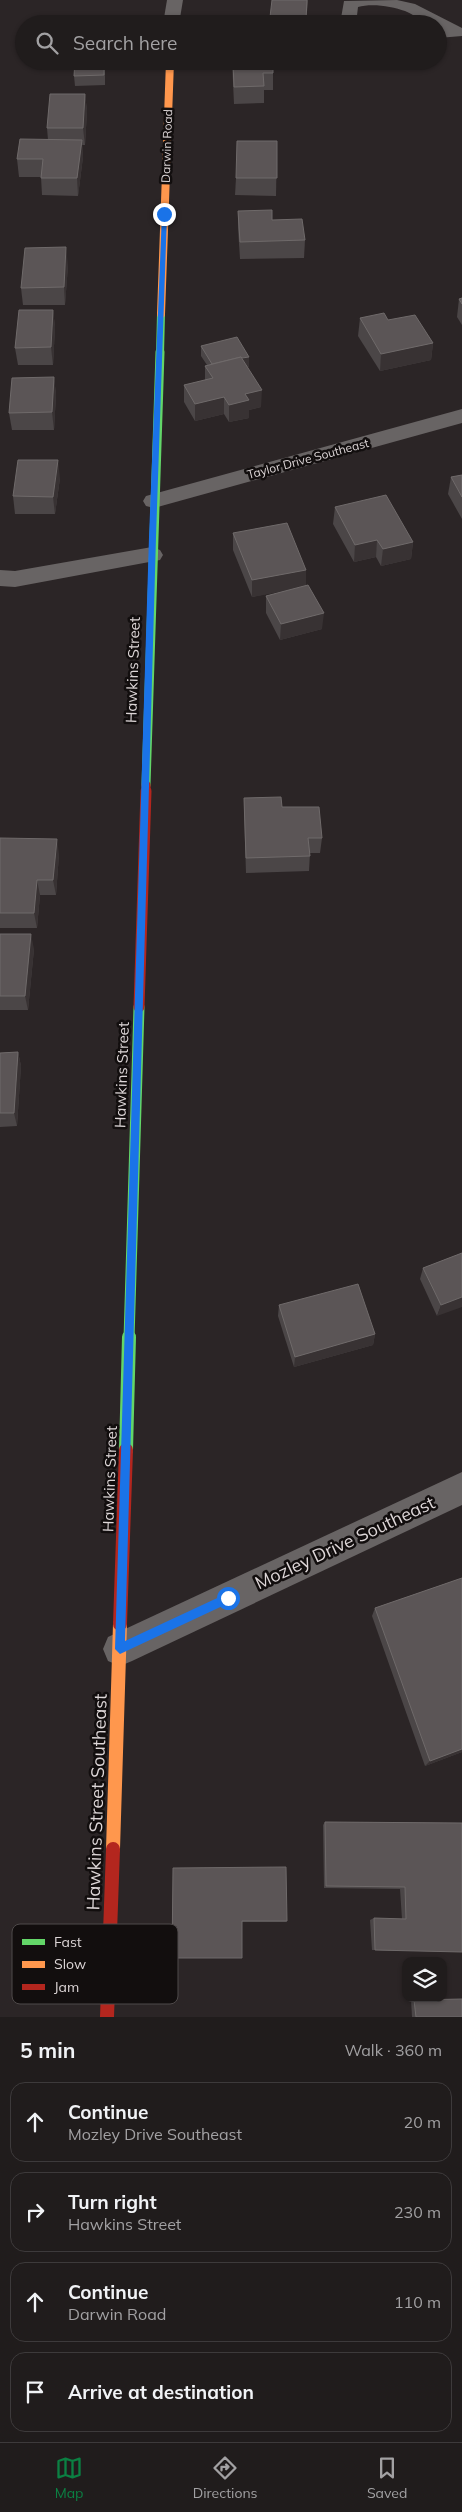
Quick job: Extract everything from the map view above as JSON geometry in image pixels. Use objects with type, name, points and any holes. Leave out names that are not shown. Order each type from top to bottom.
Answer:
[{"type":"street","points":[[172,15],[175,0]]},
{"type":"street","points":[[349,15],[350,4],[364,0]]},
{"type":"street","points":[[370,0],[409,7],[424,15]]},
{"type":"street","points":[[447,27],[457,32],[447,33]]},
{"type":"street","name":"Darwin Road","points":[[154,501],[170,70]]},
{"type":"street","name":"Taylor Drive Southeast","points":[[154,501],[462,416]]},
{"type":"street","name":"Hawkins Street","points":[[120,1649],[154,501]]},
{"type":"street","points":[[0,578],[15,579],[152,555]]},
{"type":"street","name":"Mozley Drive Southeast","points":[[120,1649],[462,1488]]},
{"type":"street","name":"Hawkins Street Southeast","points":[[110,1924],[120,1649]]},
{"type":"street","name":"Hawkins Street Southeast","points":[[106,2004],[106,2017]]},
{"type":"building","points":[[272,0],[307,0],[306,15],[270,15]]},
{"type":"building","points":[[74,70],[104,70],[104,75],[74,76]]},
{"type":"building","points":[[233,70],[273,70],[273,73],[263,73],[264,86],[234,87]]},
{"type":"building","points":[[50,94],[85,94],[83,128],[47,128]]},
{"type":"building","points":[[20,139],[82,140],[77,178],[41,178],[43,159],[17,159]]},
{"type":"building","points":[[237,141],[277,141],[277,178],[236,178]]},
{"type":"building","points":[[272,210],[272,220],[302,219],[305,240],[240,242],[238,211]]},
{"type":"building","points":[[66,247],[64,287],[21,288],[25,248]]},
{"type":"building","points":[[19,310],[53,310],[51,347],[15,348]]},
{"type":"building","points":[[384,313],[388,320],[415,315],[433,343],[381,354],[360,318]]},
{"type":"building","points":[[237,337],[249,357],[212,364],[201,346]]},
{"type":"building","points":[[241,357],[262,390],[245,394],[249,400],[229,405],[224,397],[195,404],[184,385],[213,378],[205,366]]},
{"type":"building","points":[[54,377],[52,412],[9,413],[12,378]]},
{"type":"building","points":[[18,460],[58,460],[53,497],[13,496]]},
{"type":"building","points":[[462,475],[462,497],[451,477]]},
{"type":"building","points":[[386,495],[413,542],[383,549],[377,540],[355,545],[335,507]]},
{"type":"building","points":[[287,523],[306,570],[252,580],[233,533]]},
{"type":"building","points":[[308,585],[324,613],[281,624],[266,596]]},
{"type":"building","points":[[281,797],[282,807],[319,807],[322,838],[308,838],[310,856],[246,858],[244,798]]},
{"type":"building","points":[[0,838],[57,839],[53,880],[37,880],[34,913],[0,913]]},
{"type":"building","points":[[0,934],[31,934],[25,996],[0,996]]},
{"type":"building","points":[[18,1052],[14,1113],[0,1113],[0,1053]]},
{"type":"building","points":[[462,1253],[462,1297],[441,1305],[423,1268]]},
{"type":"building","points":[[358,1284],[375,1334],[295,1357],[279,1305]]},
{"type":"building","points":[[462,1578],[462,1749],[430,1761],[375,1608]]},
{"type":"building","points":[[325,1822],[462,1823],[462,1952],[375,1950],[374,1918],[406,1919],[405,1887],[326,1886]]},
{"type":"building","points":[[286,1867],[287,1921],[242,1921],[242,1958],[178,1958],[178,1924],[172,1924],[173,1868]]},
{"type":"building","points":[[447,1999],[462,1999],[462,2017],[416,2017],[414,2002],[447,2002]]},
{"type":"traffic: fast","points":[[146,785],[161,314]]},
{"type":"traffic: fast","points":[[126,1450],[139,1007]]},
{"type":"traffic: slow","points":[[161,314],[170,70]]},
{"type":"traffic: slow","points":[[113,1849],[120,1624]]},
{"type":"traffic: jam","points":[[139,1007],[146,785]]},
{"type":"traffic: jam","points":[[120,1624],[126,1450]]},
{"type":"traffic: jam","points":[[110,1924],[113,1849]]},
{"type":"traffic: jam","points":[[107,2004],[107,2017]]},
{"type":"route","points":[[164,214],[152,537],[120,1649],[228,1598]]}]
